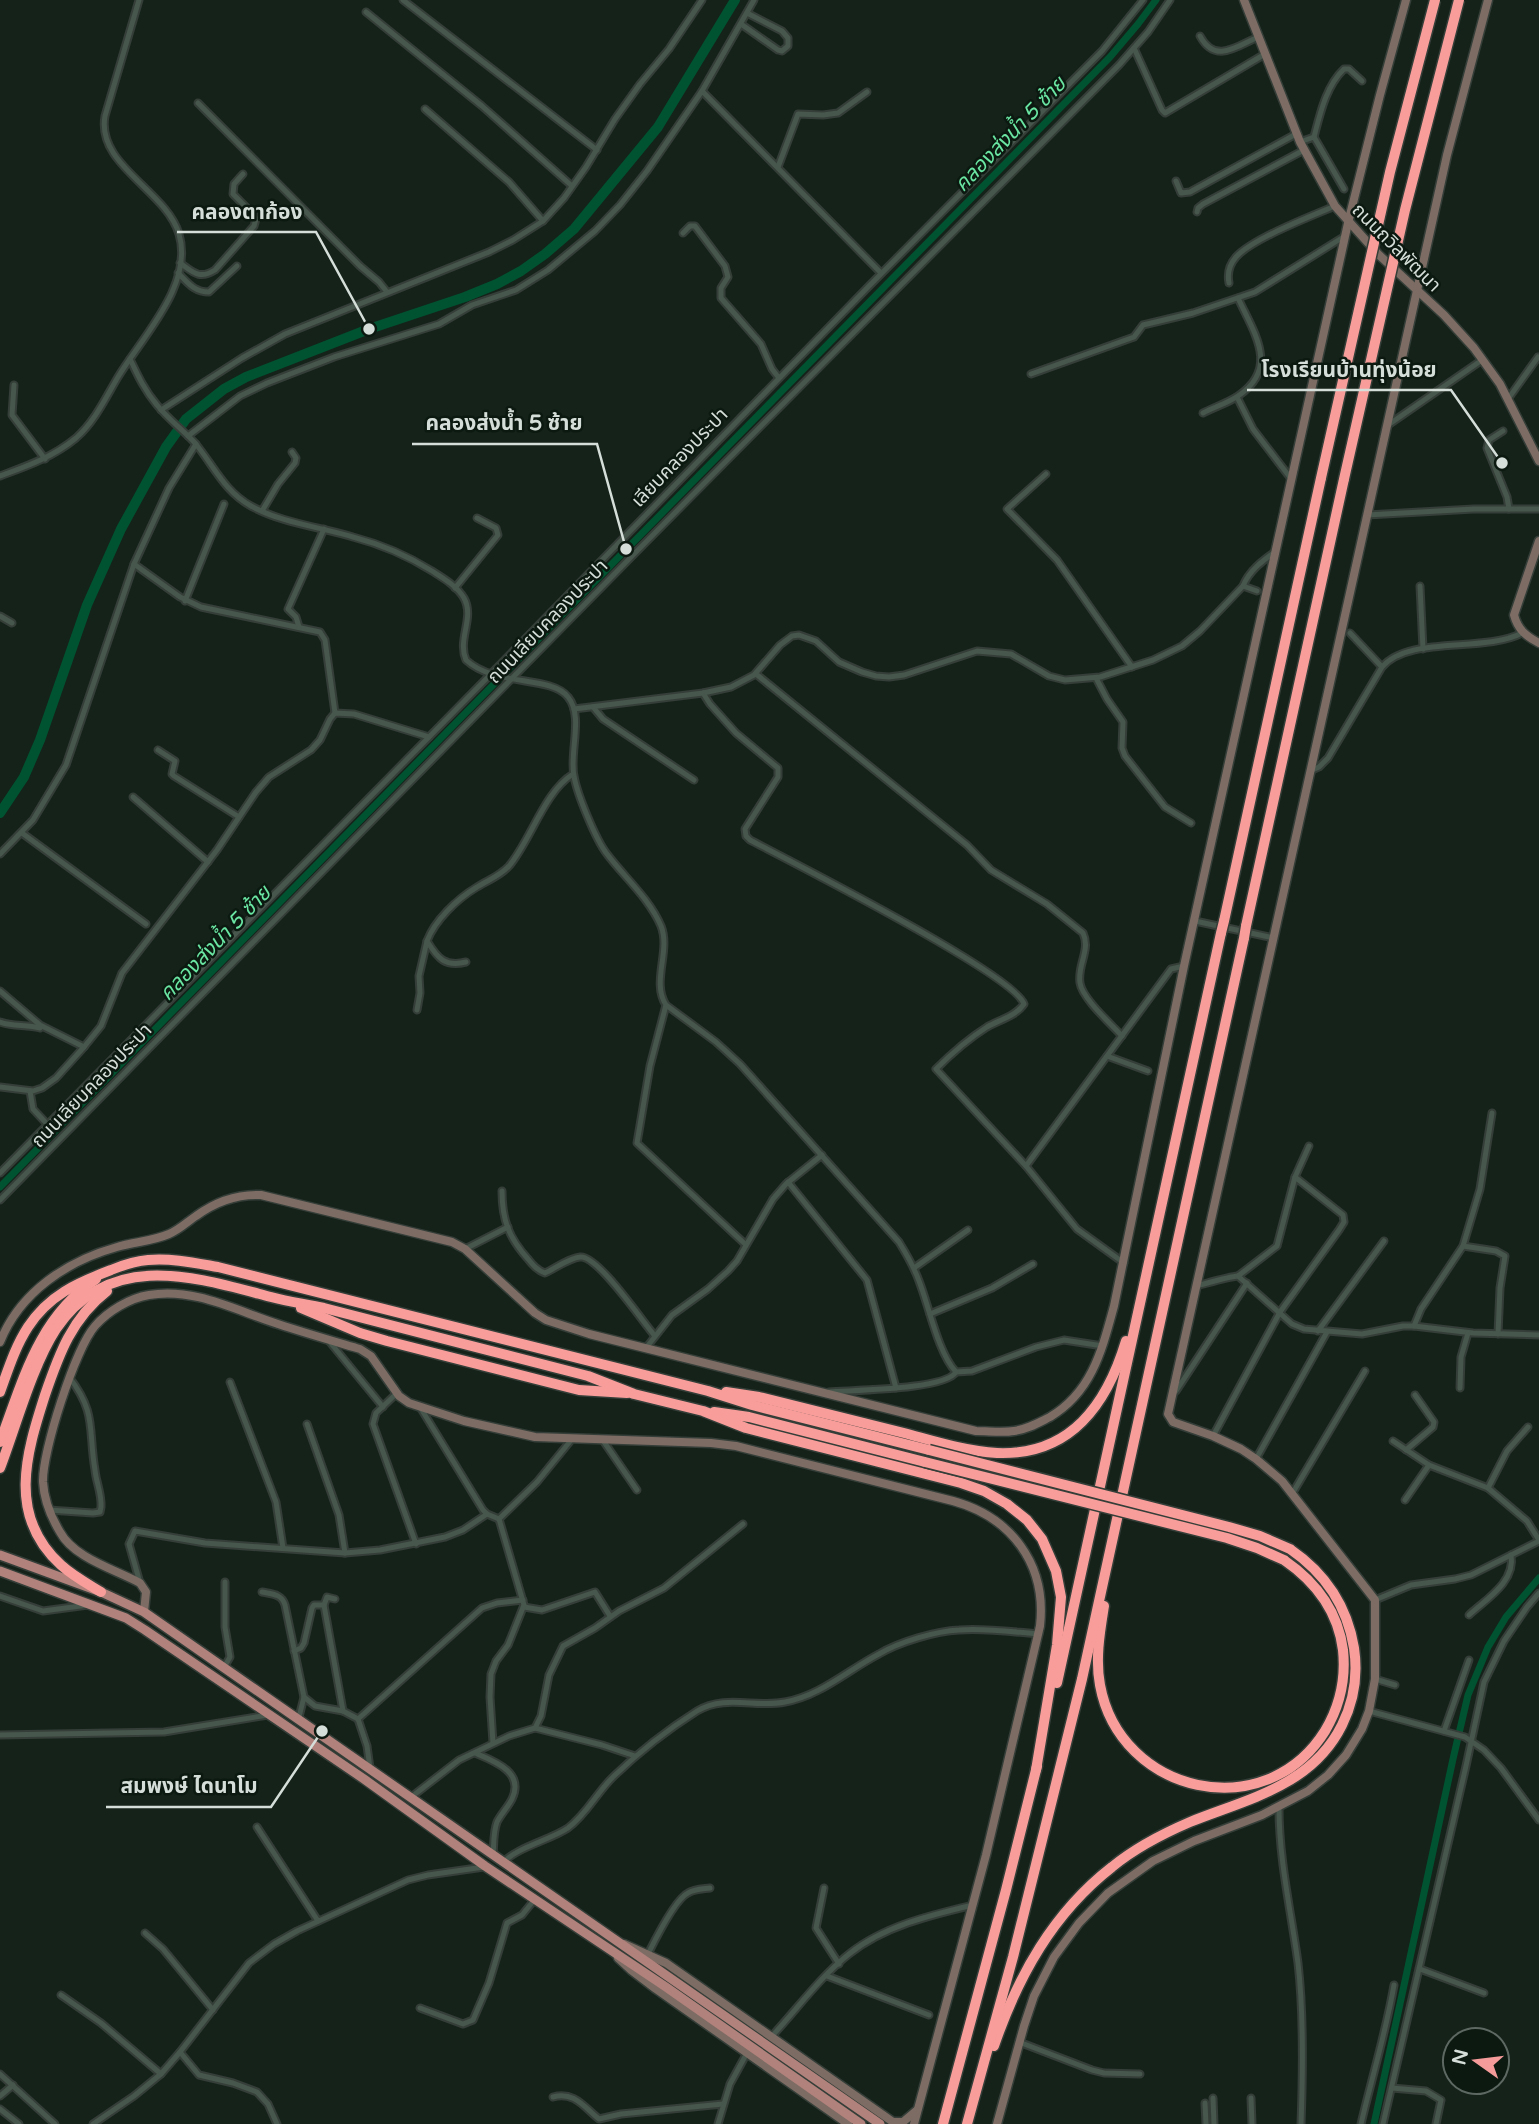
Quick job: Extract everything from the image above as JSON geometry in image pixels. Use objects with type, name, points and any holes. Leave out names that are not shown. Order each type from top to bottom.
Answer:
[{"type":"highway","points":[[943,2124],[1006,1890],[1072,1618],[1321,478],[1390,172],[1435,0]]},
{"type":"highway","points":[[968,2124],[1045,1832],[1111,1546],[1344,479],[1405,210],[1459,0]]},
{"type":"highway","points":[[0,1392],[23,1336],[41,1311],[61,1293],[75,1284],[111,1270],[139,1261],[158,1259],[218,1267],[708,1391],[744,1403],[1245,1531],[1290,1549],[1320,1573],[1349,1623],[1355,1653],[1355,1679],[1351,1703],[1339,1731],[1321,1756],[1298,1776],[1275,1789],[1154,1839],[1110,1868],[1073,1902],[1049,1931],[1022,1979],[997,2039],[968,2124]]},
{"type":"highway","points":[[0,1468],[37,1347],[56,1314],[84,1287],[111,1270]]},
{"type":"highway","points":[[708,1391],[759,1397],[975,1450],[1000,1453],[1033,1449],[1053,1442],[1073,1430],[1099,1404],[1117,1368],[1147,1271]]},
{"type":"highway","points":[[0,1442],[45,1350],[63,1320],[83,1299],[103,1288],[144,1276],[183,1276],[324,1308],[578,1373],[634,1394],[703,1411],[749,1417],[1258,1548],[1284,1560],[1310,1579],[1320,1591],[1342,1642],[1343,1684],[1338,1705],[1309,1752],[1294,1765],[1255,1783],[1233,1788],[1214,1788],[1176,1779],[1152,1766],[1128,1745],[1107,1712],[1099,1682],[1098,1667],[1111,1546]]},
{"type":"highway","points":[[101,1592],[66,1569],[44,1546],[29,1511],[25,1472],[33,1432],[64,1344],[83,1313],[119,1282]]},
{"type":"highway","points":[[284,1301],[387,1341],[579,1390],[634,1394]]},
{"type":"highway","points":[[703,1411],[746,1428],[972,1487],[996,1497],[1027,1520],[1042,1539],[1052,1560],[1060,1597],[1059,1627],[1036,1770]]},
{"type":"main road","name":"ถนนถวิลพัฒนา","points":[[1244,0],[1300,142],[1335,206],[1348,223],[1454,326],[1482,359],[1508,398],[1539,461]]},
{"type":"main road","points":[[0,1342],[14,1314],[30,1296],[52,1276],[71,1264],[116,1247],[167,1235],[212,1206],[246,1195],[261,1195],[442,1240],[465,1249],[535,1313],[547,1320],[589,1334],[976,1431],[1018,1431],[1037,1424],[1068,1404],[1094,1371],[1124,1263],[1184,965],[1345,236],[1406,0]]},
{"type":"main road","points":[[997,2124],[1034,1996],[1051,1963],[1079,1923],[1108,1894],[1140,1868],[1166,1853],[1279,1808],[1308,1791],[1337,1766],[1355,1743],[1369,1711],[1376,1679],[1375,1600],[1282,1481],[1241,1449],[1174,1422],[1169,1418],[1170,1399],[1447,155],[1488,0]]},
{"type":"main road","points":[[1539,541],[1515,610],[1516,621],[1522,633],[1539,643]]},
{"type":"main road","points":[[144,1612],[146,1592],[140,1583],[79,1553],[61,1534],[49,1510],[43,1483],[44,1467],[69,1377],[84,1341],[95,1326],[119,1307],[150,1295],[187,1295],[211,1301],[360,1349],[371,1356],[397,1393],[409,1403],[511,1432],[536,1437],[736,1446],[953,1500],[994,1518],[1027,1556],[1036,1578],[1041,1612],[1039,1634],[973,1905],[914,2124]]},
{"type":"main road","points":[[0,1555],[101,1592],[144,1612],[880,2124]]},
{"type":"main road","points":[[0,1571],[126,1618],[145,1630],[861,2124]]},
{"type":"main road","points":[[549,1908],[555,1897]]},
{"type":"main road","points":[[622,1943],[666,1963],[893,2123],[902,2122],[918,2109]]},
{"type":"main road","points":[[609,1948],[631,1970],[656,1989],[848,2124]]},
{"type":"street","points":[[0,476],[45,459],[78,436],[94,419],[130,359],[156,323],[178,273],[180,240],[171,216],[122,164],[110,149],[104,133],[105,116],[139,0]]},
{"type":"street","points":[[403,0],[597,150]]},
{"type":"street","points":[[163,412],[265,344],[489,252],[543,221],[572,186],[615,119],[669,49],[702,0]]},
{"type":"street","points":[[187,435],[228,404],[267,383],[334,357],[439,324],[472,305],[527,284],[585,240],[620,205],[647,172],[702,91],[754,0]]},
{"type":"street","name":"เลียบคลองประปา","points":[[0,1173],[491,675],[881,273],[1102,51],[1143,0]]},
{"type":"street","name":"ถนนเลียบคลองประปา","points":[[0,1200],[509,679],[1100,84],[1134,48],[1170,0]]},
{"type":"street","points":[[366,12],[482,106],[572,186]]},
{"type":"street","points":[[741,24],[778,50],[782,51],[788,46],[788,38],[782,31],[747,13]]},
{"type":"street","points":[[1200,36],[1205,46],[1218,51],[1233,49],[1258,37]]},
{"type":"street","points":[[1134,48],[1164,113],[1265,54]]},
{"type":"street","points":[[1344,189],[1314,137],[1335,77],[1344,69],[1349,69],[1362,81]]},
{"type":"street","points":[[702,91],[881,273]]},
{"type":"street","points":[[778,167],[798,114],[823,116],[838,113],[867,92]]},
{"type":"street","points":[[198,103],[387,292]]},
{"type":"street","points":[[425,109],[509,182],[543,221]]},
{"type":"street","points":[[1176,181],[1181,193],[1190,192],[1314,137]]},
{"type":"street","points":[[1197,212],[1203,204],[1300,142]]},
{"type":"street","points":[[180,263],[200,275],[208,274],[215,270],[254,226],[256,219],[233,194],[237,180],[243,174]]},
{"type":"street","points":[[1229,283],[1229,270],[1237,257],[1248,247],[1335,206]]},
{"type":"street","points":[[682,233],[690,226],[695,226],[724,266],[728,277],[721,288],[721,298],[757,338],[779,378]]},
{"type":"street","points":[[1031,374],[1134,337],[1143,324],[1193,313],[1255,292],[1345,236]]},
{"type":"street","points":[[178,273],[191,287],[200,292],[209,292],[237,267]]},
{"type":"street","points":[[1203,413],[1237,397],[1258,375],[1261,351],[1238,298]]},
{"type":"street","points":[[1508,398],[1538,357]]},
{"type":"street","points":[[130,359],[144,387],[163,412],[196,444],[223,484],[235,496],[262,511],[375,544],[418,563],[445,579],[463,596],[467,606],[462,643],[466,660],[473,667],[491,675],[555,687],[569,698],[574,709],[573,774],[602,847],[630,879],[662,928],[662,999],[740,1064],[894,1236],[914,1268],[947,1358],[956,1372]]},
{"type":"street","points":[[1386,426],[1482,359]]},
{"type":"street","points":[[14,385],[12,415],[45,459]]},
{"type":"street","points":[[1237,397],[1253,429],[1292,480]]},
{"type":"street","points":[[1503,431],[1489,440],[1487,448],[1507,497],[1509,509]]},
{"type":"street","points":[[0,854],[22,833],[47,800],[66,765],[134,564],[169,488],[196,444]]},
{"type":"street","points":[[262,511],[278,484],[295,463],[296,458],[292,452]]},
{"type":"street","points":[[1046,474],[1007,509],[1058,560],[1132,667]]},
{"type":"street","points":[[185,601],[224,504]]},
{"type":"street","points":[[1367,516],[1539,509]]},
{"type":"street","points":[[455,588],[498,535],[496,528],[477,518]]},
{"type":"street","points":[[299,627],[296,617],[288,609],[324,529]]},
{"type":"street","points":[[574,709],[703,693],[739,684],[755,674],[780,645],[792,636],[799,635],[816,641],[839,662],[876,676],[904,675],[977,651],[1011,654],[1049,676],[1065,680],[1096,677],[1132,667],[1182,646],[1243,586],[1251,572],[1276,551]]},
{"type":"street","points":[[0,1087],[30,1091],[42,1088],[56,1078],[84,1047],[101,1026],[122,974],[208,862],[256,792],[269,777],[311,750],[320,740],[335,713],[323,635],[320,632],[209,609],[185,601],[134,564]]},
{"type":"street","points":[[1243,586],[1257,591]]},
{"type":"street","points":[[1420,586],[1423,649]]},
{"type":"street","points":[[0,615],[12,623]]},
{"type":"street","points":[[1350,633],[1382,667]]},
{"type":"street","points":[[1310,771],[1328,758],[1382,667],[1391,658],[1423,649],[1500,641],[1522,633]]},
{"type":"street","points":[[755,674],[967,845],[991,870],[1047,904],[1083,933],[1086,948],[1079,972],[1081,989],[1122,1036]]},
{"type":"street","points":[[1096,677],[1123,722],[1122,748],[1125,756],[1166,807],[1191,823]]},
{"type":"street","points":[[703,693],[736,733],[778,768],[778,777],[745,829],[746,836],[936,940],[1004,983],[1021,997],[1024,1004],[1019,1011],[967,1040],[936,1069],[1026,1167],[1077,1229],[1124,1263]]},
{"type":"street","points":[[593,707],[603,719],[694,780]]},
{"type":"street","points":[[335,713],[354,714],[429,737]]},
{"type":"street","points":[[158,750],[175,761],[172,771],[174,776],[239,817]]},
{"type":"street","points":[[417,1010],[420,999],[419,976],[427,942],[435,926],[454,905],[475,888],[503,873],[560,783],[573,774]]},
{"type":"street","points":[[133,797],[208,862]]},
{"type":"street","points":[[22,833],[146,924]]},
{"type":"street","points":[[1195,921],[1274,938]]},
{"type":"street","points":[[427,942],[448,964],[466,962]]},
{"type":"street","points":[[1026,1167],[1171,969],[1184,965]]},
{"type":"street","points":[[0,992],[47,1029]]},
{"type":"street","points":[[666,1005],[650,1066],[637,1143],[746,1244]]},
{"type":"street","points":[[0,1023],[13,1026],[27,1024],[47,1029],[84,1047]]},
{"type":"street","points":[[1107,1056],[1149,1071]]},
{"type":"street","points":[[30,1091],[33,1109],[48,1125]]},
{"type":"street","points":[[1414,1326],[1421,1309],[1463,1246],[1480,1189],[1492,1113]]},
{"type":"street","points":[[1196,1286],[1238,1276],[1277,1246],[1294,1177],[1309,1146]]},
{"type":"street","points":[[646,1348],[680,1307],[708,1289],[728,1271],[737,1261],[765,1209],[788,1182],[822,1155]]},
{"type":"street","points":[[1213,1436],[1280,1312],[1344,1222],[1343,1215],[1338,1210],[1294,1177]]},
{"type":"street","points":[[788,1182],[867,1281],[897,1388]]},
{"type":"street","points":[[502,1191],[503,1214],[515,1245],[540,1271],[545,1273],[579,1257],[588,1258],[612,1281],[654,1336]]},
{"type":"street","points":[[465,1249],[508,1227]]},
{"type":"street","points":[[914,1268],[968,1230]]},
{"type":"street","points":[[1318,1331],[1384,1241]]},
{"type":"street","points":[[1463,1246],[1496,1251],[1505,1256],[1500,1288],[1498,1334]]},
{"type":"street","points":[[930,1314],[992,1287],[1033,1264]]},
{"type":"street","points":[[1238,1276],[1297,1328],[1362,1334],[1414,1326],[1468,1333],[1539,1335]]},
{"type":"street","points":[[1170,1399],[1247,1283]]},
{"type":"street","points":[[1256,1459],[1328,1332]]},
{"type":"street","points":[[1460,1388],[1461,1357],[1468,1333]]},
{"type":"street","points":[[328,1340],[383,1407]]},
{"type":"street","points":[[956,1372],[965,1373],[1036,1347],[1064,1340],[1103,1346]]},
{"type":"street","points":[[1292,1494],[1365,1371]]},
{"type":"street","points":[[819,1392],[912,1387],[948,1380],[954,1377],[956,1372]]},
{"type":"street","points":[[49,1510],[97,1513],[101,1507],[92,1453],[90,1416],[85,1400],[69,1377]]},
{"type":"street","points":[[230,1382],[276,1502],[283,1548]]},
{"type":"street","points":[[397,1393],[376,1413],[373,1424],[416,1544]]},
{"type":"street","points":[[1405,1450],[1433,1427],[1434,1422],[1415,1395]]},
{"type":"street","points":[[420,1407],[493,1517],[523,1600],[524,1607],[508,1645],[496,1661],[491,1674],[489,1697],[493,1743]]},
{"type":"street","points":[[307,1424],[339,1515],[345,1553]]},
{"type":"street","points":[[1488,1488],[1507,1451],[1528,1427]]},
{"type":"street","points":[[140,1583],[129,1544],[135,1531],[205,1543],[345,1553],[416,1544],[453,1534],[493,1517],[537,1482],[573,1438]]},
{"type":"street","points":[[602,1440],[636,1490]]},
{"type":"street","points":[[1375,1600],[1411,1585],[1471,1575],[1539,1540],[1527,1521],[1488,1488],[1429,1465],[1393,1441]]},
{"type":"street","points":[[1405,1500],[1429,1465]]},
{"type":"street","points":[[535,1728],[541,1716],[549,1675],[559,1650],[610,1616],[664,1588],[743,1524]]},
{"type":"street","points":[[1469,1615],[1498,1589],[1511,1567],[1511,1555]]},
{"type":"street","points":[[223,1669],[230,1657],[225,1627],[225,1582]]},
{"type":"street","points":[[262,1592],[283,1598],[304,1697],[299,1721]]},
{"type":"street","points":[[524,1607],[542,1610],[595,1592],[610,1616]]},
{"type":"street","points":[[1383,2124],[1477,1707],[1490,1665],[1516,1622],[1539,1593]]},
{"type":"street","points":[[0,1595],[43,1611],[91,1604]]},
{"type":"street","points":[[335,1599],[327,1597],[324,1605],[343,1711]]},
{"type":"street","points":[[358,1719],[482,1608],[497,1602],[523,1600]]},
{"type":"street","points":[[294,1651],[304,1643],[312,1608],[314,1605],[324,1605]]},
{"type":"street","points":[[503,1863],[513,1855],[569,1827],[635,1756],[708,1705],[734,1702],[784,1703],[816,1691],[897,1645],[957,1630],[980,1629],[1039,1634]]},
{"type":"street","points":[[1447,1731],[1469,1660]]},
{"type":"street","points":[[1376,1679],[1395,1685]]},
{"type":"street","points":[[304,1697],[315,1706],[343,1711],[358,1719],[367,1746],[370,1770]]},
{"type":"street","points":[[1369,1711],[1465,1737],[1484,1750],[1501,1768],[1539,1820]]},
{"type":"street","points":[[0,1735],[164,1732],[268,1715]]},
{"type":"street","points":[[410,1798],[438,1775],[475,1752],[535,1728],[635,1756]]},
{"type":"street","points":[[475,1752],[505,1767],[511,1773],[514,1785],[511,1801],[496,1824],[493,1856]]},
{"type":"street","points":[[1279,1808],[1279,1842],[1298,1964],[1302,2038],[1301,2124]]},
{"type":"street","points":[[257,1827],[318,1921]]},
{"type":"street","points":[[93,2124],[161,2074],[249,1963],[282,1939],[408,1880],[485,1866]]},
{"type":"street","points":[[648,1954],[666,1921],[684,1896],[710,1888]]},
{"type":"street","points":[[824,1888],[816,1928],[839,1964]]},
{"type":"street","points":[[420,2008],[463,2024],[473,2021],[492,1975],[507,1923],[522,1915],[535,1899]]},
{"type":"street","points":[[772,2036],[827,1976],[861,1946],[906,1923],[973,1905]]},
{"type":"street","points":[[145,1933],[163,1949],[213,2010]]},
{"type":"street","points":[[1420,1969],[1484,1993]]},
{"type":"street","points":[[827,1976],[929,2015]]},
{"type":"street","points":[[1361,2124],[1394,1985]]},
{"type":"street","points":[[61,1995],[100,2023],[161,2074]]},
{"type":"street","points":[[1019,2042],[1092,2070],[1140,2074]]},
{"type":"street","points":[[180,2052],[198,2075],[257,2092],[268,2104],[276,2124]]},
{"type":"street","points":[[718,2124],[730,2084],[747,2052]]},
{"type":"street","points":[[0,2074],[55,2124]]},
{"type":"street","points":[[0,2096],[13,2085]]},
{"type":"street","points":[[1392,2088],[1426,2091],[1441,2100],[1436,2124]]},
{"type":"street","points":[[553,2097],[564,2094],[569,2096],[589,2108],[599,2119],[621,2114],[723,2104]]},
{"type":"street","points":[[1213,2098],[1214,2124]]},
{"type":"street","points":[[1251,2098],[1252,2124]]},
{"type":"street","points":[[1205,2103],[1206,2124]]},
{"type":"street","points":[[0,2109],[19,2124]]},
{"type":"waterway","points":[[0,813],[24,777],[40,740],[87,605],[121,529],[166,447],[186,419],[224,389],[246,377],[369,329],[497,284],[545,254],[574,229],[658,127],[735,0]]},
{"type":"waterway","name":"คลองส่งน้ำ 5 ซ้าย","points":[[0,1187],[1110,57],[1156,0]]},
{"type":"waterway","points":[[1374,2124],[1468,1695],[1488,1647],[1506,1617],[1539,1578]]},
{"type":"place","name":"คลองตาก้อง","points":[[369,329]]},
{"type":"place","name":"โรงเรียนบ้านทุ่งน้อย","points":[[1502,463]]},
{"type":"place","name":"คลองส่งน้ำ 5 ซ้าย","points":[[626,549]]},
{"type":"place","name":"สมพงษ์ ไดนาโม","points":[[322,1731]]}]
